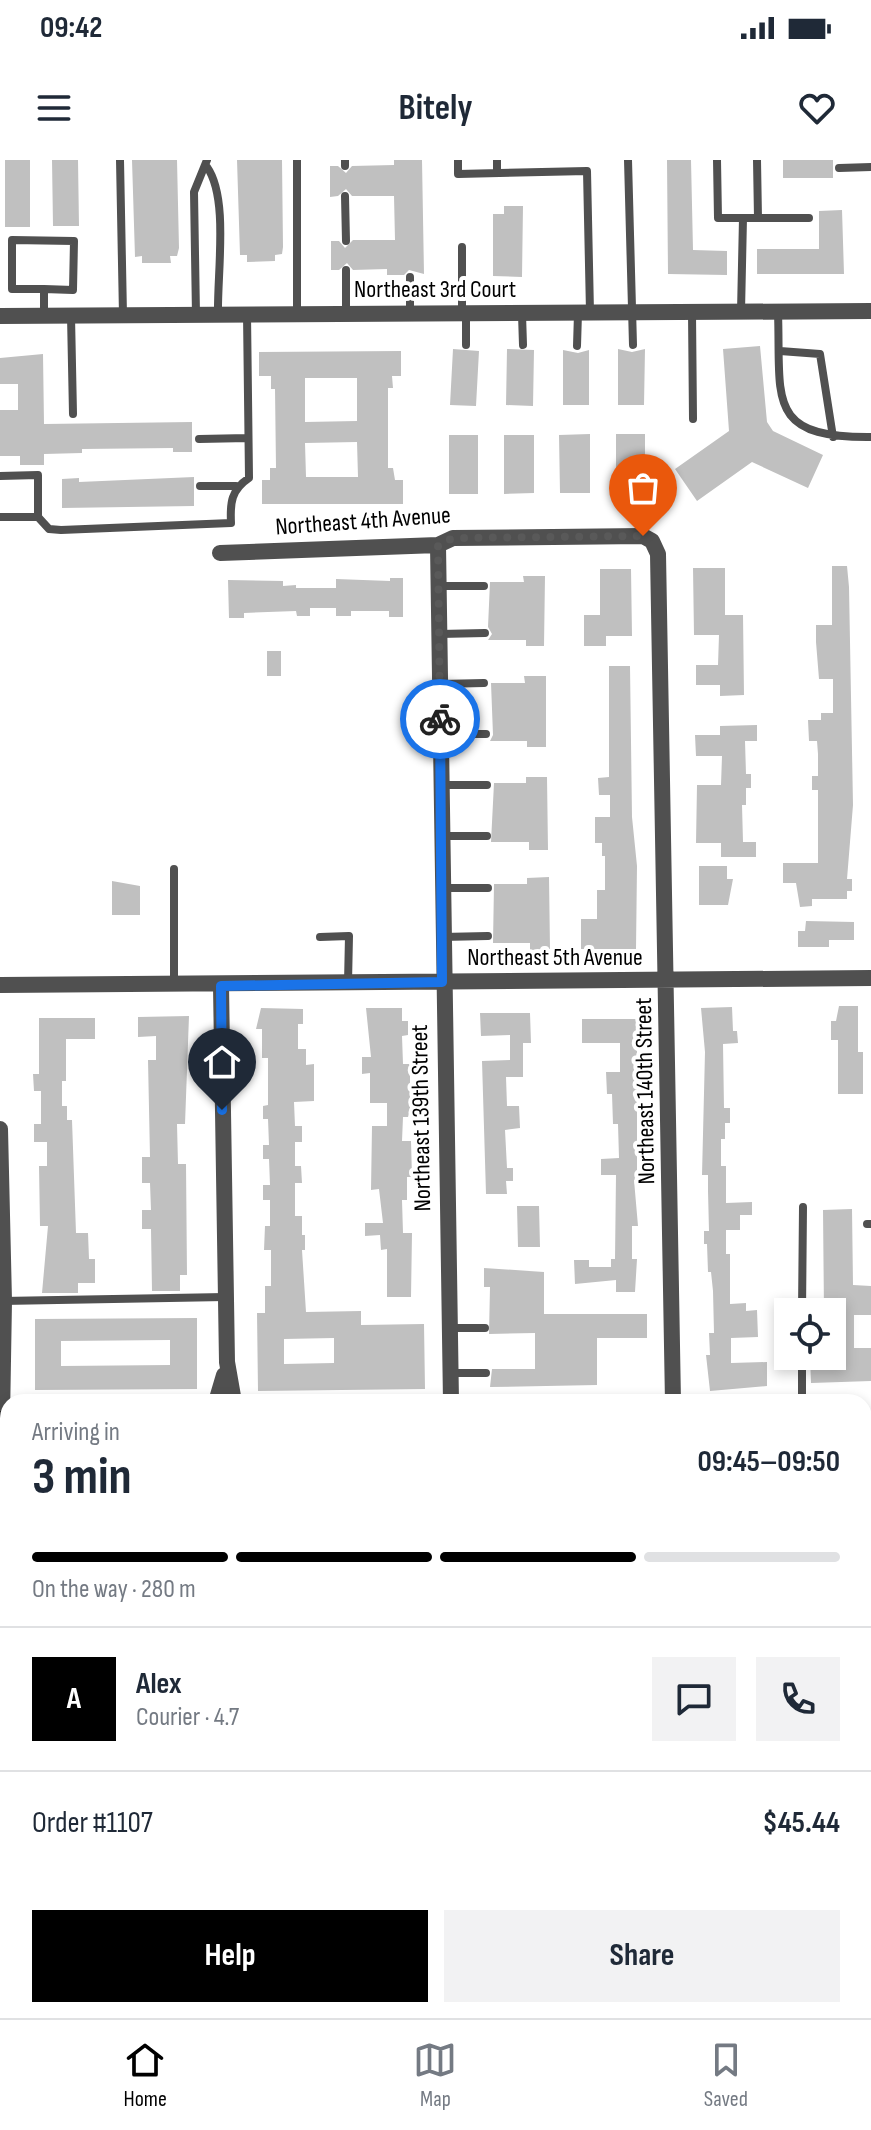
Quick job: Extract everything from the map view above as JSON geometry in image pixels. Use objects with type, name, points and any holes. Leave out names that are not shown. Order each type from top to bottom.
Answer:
[{"type":"street","name":"Northeast 3rd Court","points":[[0,316],[871,311]]},
{"type":"street","name":"Northeast 4th Avenue","points":[[220,553],[438,545],[453,538],[643,536],[652,541]]},
{"type":"street","name":"Northeast 140th Street","points":[[652,541],[658,554],[673,1394]]},
{"type":"street","name":"Northeast 139th Street","points":[[438,545],[442,982],[451,1394]]},
{"type":"street","name":"Northeast 5th Avenue","points":[[0,985],[221,986],[871,978]]},
{"type":"street","points":[[221,986],[225,1297],[227,1362],[233,1394]]},
{"type":"street","points":[[0,1129],[4,1394]]},
{"type":"street","points":[[218,1394],[227,1362]]},
{"type":"lane","points":[[120,160],[123,315]]},
{"type":"lane","points":[[297,160],[297,314]]},
{"type":"lane","points":[[458,160],[458,174],[587,171]]},
{"type":"lane","points":[[497,160],[497,173]]},
{"type":"lane","points":[[577,346],[589,282],[586,160]]},
{"type":"lane","points":[[628,160],[633,345]]},
{"type":"lane","points":[[717,160],[718,218],[809,218]]},
{"type":"lane","points":[[757,160],[758,218]]},
{"type":"lane","points":[[207,164],[216,181],[221,208],[218,315]]},
{"type":"lane","points":[[196,315],[194,192],[207,164]]},
{"type":"lane","points":[[839,168],[871,167]]},
{"type":"lane","points":[[345,196],[346,241]]},
{"type":"lane","points":[[741,312],[743,218]]},
{"type":"lane","points":[[12,240],[74,241],[73,290],[44,289],[12,289],[12,240]]},
{"type":"lane","points":[[462,247],[466,345]]},
{"type":"lane","points":[[346,270],[346,314]]},
{"type":"lane","points":[[410,277],[410,313]]},
{"type":"lane","points":[[44,289],[44,315]]},
{"type":"lane","points":[[778,311],[786,412],[798,426],[833,437],[871,437]]},
{"type":"lane","points":[[692,312],[693,419]]},
{"type":"lane","points":[[522,313],[523,345]]},
{"type":"lane","points":[[200,486],[236,486],[249,478],[247,314]]},
{"type":"lane","points":[[71,315],[73,414]]},
{"type":"lane","points":[[780,351],[820,354],[833,437]]},
{"type":"lane","points":[[199,439],[248,438]]},
{"type":"lane","points":[[0,476],[38,475],[38,517],[49,529],[61,530],[231,523],[230,503],[236,486]]},
{"type":"lane","points":[[0,517],[38,517]]},
{"type":"lane","points":[[439,586],[484,586]]},
{"type":"lane","points":[[439,634],[485,633]]},
{"type":"lane","points":[[440,684],[484,683]]},
{"type":"lane","points":[[440,734],[486,734]]},
{"type":"lane","points":[[440,785],[487,785]]},
{"type":"lane","points":[[441,836],[487,836]]},
{"type":"lane","points":[[174,869],[174,986]]},
{"type":"lane","points":[[441,888],[488,888]]},
{"type":"lane","points":[[320,937],[349,936],[348,984]]},
{"type":"lane","points":[[442,937],[488,936]]},
{"type":"lane","points":[[802,1298],[803,1207]]},
{"type":"lane","points":[[2,1301],[225,1297]]},
{"type":"lane","points":[[449,1328],[485,1328]]},
{"type":"lane","points":[[802,1370],[802,1394]]},
{"type":"lane","points":[[451,1373],[486,1373]]},
{"type":"building","points":[[5,160],[30,160],[30,227],[5,227]]},
{"type":"building","points":[[52,160],[78,160],[79,226],[53,226]]},
{"type":"building","points":[[132,160],[177,160],[179,248],[177,256],[170,256],[171,263],[142,263],[142,256],[135,257]]},
{"type":"building","points":[[237,160],[282,160],[283,247],[282,254],[275,255],[275,261],[247,262],[247,255],[240,255]]},
{"type":"building","points":[[394,160],[422,160],[424,274],[409,270],[404,275],[387,275],[387,269],[353,270],[347,263],[339,270],[331,270],[331,241],[339,241],[345,248],[353,240],[395,240],[394,196],[352,196],[346,189],[338,196],[330,197],[330,166],[338,166],[346,173],[352,166],[394,165]]},
{"type":"building","points":[[667,160],[691,160],[693,250],[727,251],[727,275],[668,274]]},
{"type":"building","points":[[783,160],[833,160],[833,178],[783,178]]},
{"type":"building","points":[[504,206],[523,206],[522,277],[493,276],[493,214],[504,214]]},
{"type":"building","points":[[842,210],[844,274],[757,274],[757,249],[819,249],[819,211]]},
{"type":"building","points":[[760,346],[767,422],[773,431],[823,455],[808,488],[752,462],[697,501],[675,469],[729,431],[723,349]]},
{"type":"building","points":[[453,349],[479,351],[476,406],[450,405]]},
{"type":"building","points":[[507,349],[534,350],[533,406],[506,405]]},
{"type":"building","points":[[618,349],[632,352],[645,349],[644,405],[618,405]]},
{"type":"building","points":[[563,350],[578,353],[589,350],[589,405],[563,405]]},
{"type":"building","points":[[401,351],[401,376],[392,376],[393,388],[388,388],[388,468],[393,468],[395,480],[403,480],[403,504],[262,504],[262,480],[270,480],[270,468],[276,468],[275,389],[271,389],[271,376],[259,376],[259,352]],"holes":[[[305,378],[357,378],[357,421],[305,422]],[[357,442],[358,477],[306,477],[305,443]]]},
{"type":"building","points":[[43,354],[44,424],[192,422],[192,452],[173,452],[173,448],[82,449],[82,453],[44,454],[44,465],[20,465],[20,456],[0,456],[0,410],[18,410],[18,384],[0,384],[0,358]]},
{"type":"building","points":[[590,434],[590,493],[560,493],[559,435]]},
{"type":"building","points":[[616,434],[645,434],[645,492],[616,492]]},
{"type":"building","points":[[449,435],[478,435],[478,494],[449,494]]},
{"type":"building","points":[[504,435],[534,435],[534,493],[504,494]]},
{"type":"building","points":[[194,477],[194,506],[62,508],[62,479],[79,478],[79,482]]},
{"type":"building","points":[[832,566],[847,566],[849,587],[853,805],[847,879],[852,879],[852,891],[847,891],[847,899],[812,899],[812,906],[800,907],[796,883],[783,883],[783,863],[818,863],[818,790],[812,790],[812,776],[818,776],[818,754],[817,741],[809,741],[808,720],[821,720],[821,713],[833,713],[833,679],[819,679],[816,642],[816,625],[832,625]]},
{"type":"building","points":[[693,568],[725,568],[725,615],[743,615],[744,695],[720,696],[720,685],[696,685],[696,665],[718,665],[719,635],[694,635]]},
{"type":"building","points":[[600,569],[631,569],[632,636],[606,636],[606,646],[584,646],[584,615],[600,615]]},
{"type":"building","points":[[523,576],[545,576],[544,646],[526,646],[526,640],[488,640],[492,634],[488,627],[490,582],[524,582]]},
{"type":"building","points":[[390,578],[403,578],[403,617],[389,617],[389,611],[351,611],[351,616],[336,616],[336,608],[310,608],[310,616],[297,616],[296,611],[244,613],[244,618],[229,618],[228,580],[283,581],[283,586],[296,585],[296,588],[336,588],[336,579],[390,581]]},
{"type":"building","points":[[267,651],[281,651],[281,676],[267,676]]},
{"type":"building","points":[[609,666],[630,666],[632,817],[637,866],[636,949],[581,949],[581,919],[597,919],[597,890],[605,890],[605,856],[602,856],[602,843],[595,843],[595,817],[610,817],[610,795],[599,795],[598,778],[609,777]]},
{"type":"building","points":[[524,676],[546,676],[546,747],[527,747],[527,741],[490,741],[493,735],[491,683],[525,683]]},
{"type":"building","points":[[757,725],[757,741],[745,741],[746,774],[751,774],[751,788],[746,788],[746,805],[742,805],[743,842],[756,842],[756,857],[721,857],[721,843],[696,843],[697,785],[721,785],[722,756],[696,756],[695,735],[720,735],[720,726]]},
{"type":"building","points":[[526,777],[547,777],[548,850],[529,850],[529,842],[491,842],[494,783],[526,783]]},
{"type":"building","points":[[699,866],[727,866],[727,879],[733,879],[728,905],[699,905]]},
{"type":"building","points":[[549,877],[550,949],[530,950],[530,943],[493,943],[494,884],[527,884],[527,878]]},
{"type":"building","points":[[112,881],[140,886],[140,915],[112,915]]},
{"type":"building","points":[[806,921],[854,922],[854,940],[829,940],[829,947],[798,947],[798,931],[805,931]]},
{"type":"building","points":[[839,1006],[858,1006],[858,1052],[863,1052],[863,1094],[838,1094],[838,1040],[831,1040],[831,1021],[836,1021]]},
{"type":"building","points":[[732,1007],[733,1031],[737,1031],[738,1043],[723,1044],[724,1108],[730,1108],[730,1123],[725,1123],[725,1139],[721,1139],[721,1166],[726,1166],[726,1203],[752,1202],[752,1215],[740,1215],[740,1230],[726,1230],[726,1254],[730,1254],[730,1304],[746,1303],[746,1311],[757,1310],[758,1337],[731,1338],[731,1363],[767,1362],[767,1386],[710,1391],[706,1355],[710,1355],[709,1333],[714,1333],[711,1272],[708,1272],[707,1244],[704,1244],[704,1231],[709,1231],[708,1175],[702,1175],[705,1052],[701,1008]]},
{"type":"building","points":[[261,1008],[303,1009],[303,1024],[298,1024],[298,1049],[306,1049],[306,1065],[314,1064],[314,1101],[294,1102],[295,1126],[302,1126],[302,1142],[295,1142],[295,1166],[301,1166],[302,1183],[295,1183],[295,1216],[302,1216],[302,1235],[305,1235],[305,1250],[302,1250],[306,1312],[361,1311],[361,1325],[424,1324],[425,1389],[258,1391],[257,1313],[265,1313],[265,1286],[271,1286],[271,1250],[264,1250],[265,1226],[270,1226],[270,1200],[263,1200],[263,1185],[270,1185],[269,1159],[263,1159],[263,1145],[269,1145],[268,1119],[263,1119],[263,1106],[268,1105],[268,1058],[262,1058],[262,1029],[256,1029]],"holes":[[[334,1338],[334,1363],[284,1364],[284,1339]]]},
{"type":"building","points":[[366,1008],[402,1008],[402,1021],[408,1021],[408,1035],[402,1036],[403,1064],[410,1064],[410,1109],[408,1117],[403,1117],[402,1141],[411,1141],[412,1177],[407,1177],[407,1200],[402,1200],[403,1233],[412,1233],[411,1297],[387,1297],[387,1249],[381,1250],[380,1235],[365,1236],[365,1223],[383,1223],[379,1189],[371,1190],[372,1126],[387,1126],[387,1103],[370,1103],[370,1073],[362,1074],[362,1057],[371,1057]]},
{"type":"building","points":[[480,1013],[530,1013],[531,1043],[523,1043],[523,1077],[506,1077],[507,1106],[519,1106],[520,1128],[505,1130],[507,1168],[513,1168],[513,1181],[506,1181],[507,1194],[486,1194],[482,1061],[510,1060],[510,1035],[481,1036]]},
{"type":"building","points":[[189,1016],[185,1124],[177,1124],[178,1164],[186,1164],[187,1275],[180,1275],[180,1291],[152,1291],[151,1229],[142,1229],[142,1210],[151,1210],[150,1183],[142,1183],[142,1157],[150,1157],[148,1060],[156,1060],[156,1036],[138,1037],[138,1017]]},
{"type":"building","points":[[39,1018],[95,1018],[95,1039],[66,1039],[66,1081],[62,1081],[62,1106],[67,1106],[67,1120],[72,1120],[76,1233],[88,1233],[89,1259],[95,1259],[95,1283],[78,1283],[78,1293],[42,1293],[48,1226],[40,1226],[39,1166],[47,1166],[47,1142],[34,1142],[34,1124],[41,1124],[41,1091],[34,1091],[33,1074],[39,1074]]},
{"type":"building","points":[[582,1019],[637,1019],[637,1180],[634,1180],[638,1226],[632,1226],[632,1259],[637,1259],[635,1292],[616,1292],[616,1280],[575,1284],[574,1260],[589,1260],[589,1267],[611,1267],[611,1259],[615,1259],[616,1175],[601,1175],[601,1159],[619,1158],[618,1124],[613,1124],[612,1094],[607,1094],[606,1072],[620,1072],[620,1043],[582,1043]]},
{"type":"building","points":[[517,1206],[539,1206],[540,1247],[518,1247]]},
{"type":"building","points":[[852,1209],[853,1285],[871,1286],[871,1315],[854,1315],[854,1348],[871,1348],[871,1381],[811,1383],[811,1370],[846,1370],[846,1298],[824,1298],[823,1210]]},
{"type":"building","points":[[484,1268],[544,1272],[544,1314],[647,1314],[647,1338],[597,1338],[597,1385],[490,1387],[492,1369],[535,1369],[535,1333],[489,1334],[490,1287],[484,1287]]},
{"type":"building","points":[[197,1318],[197,1389],[35,1390],[35,1319]],"holes":[[[170,1340],[170,1365],[61,1366],[61,1341]]]},
{"type":"way so far","points":[[440,719],[438,545],[453,538],[643,536]]},
{"type":"route","points":[[222,1110],[221,986],[442,982],[440,719]]}]
